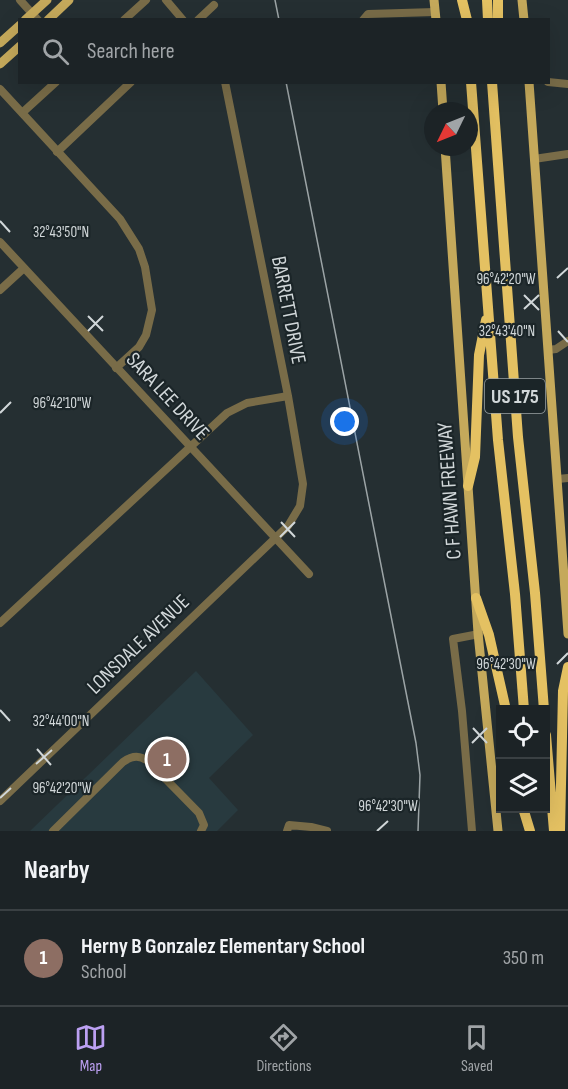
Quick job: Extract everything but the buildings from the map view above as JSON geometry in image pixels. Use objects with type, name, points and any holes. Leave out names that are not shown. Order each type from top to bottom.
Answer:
[{"type":"highway","points":[[464,0],[467,18]]},
{"type":"highway","points":[[486,0],[488,18]]},
{"type":"highway","points":[[498,0],[498,18]]},
{"type":"highway","name":"US 175","points":[[471,84],[498,440],[515,594],[524,705]]},
{"type":"highway","name":"US 175","points":[[492,84],[518,437],[543,705]]},
{"type":"highway","points":[[468,486],[475,457],[479,355],[489,305]]},
{"type":"highway","points":[[476,598],[489,635],[505,705]]},
{"type":"highway","points":[[560,831],[563,691],[568,667]]},
{"type":"highway","points":[[548,759],[554,831]]},
{"type":"highway","points":[[525,813],[531,831]]},
{"type":"highway","points":[[531,813],[531,831]]},
{"type":"main road","points":[[32,17],[47,0]]},
{"type":"main road","points":[[50,18],[69,0]]},
{"type":"main road","points":[[434,0],[436,16]]},
{"type":"main road","points":[[522,0],[524,18]]},
{"type":"main road","points":[[0,43],[18,27]]},
{"type":"main road","points":[[0,64],[18,48]]},
{"type":"main road","points":[[441,84],[442,102]]},
{"type":"main road","points":[[528,84],[548,350],[563,478],[568,633]]},
{"type":"main road","name":"C F HAWN FREEWAY","points":[[446,156],[476,598],[498,831]]},
{"type":"street","points":[[20,0],[32,17]]},
{"type":"street","points":[[126,18],[146,0]]},
{"type":"street","points":[[166,0],[181,18]]},
{"type":"street","points":[[200,18],[214,5]]},
{"type":"street","points":[[365,18],[368,14],[436,16]]},
{"type":"street","points":[[550,82],[568,84]]},
{"type":"street","points":[[22,113],[54,84]]},
{"type":"street","points":[[57,152],[129,84]]},
{"type":"street","name":"BARRETT DRIVE","points":[[225,84],[288,396],[303,484],[303,494],[295,516],[275,538]]},
{"type":"street","points":[[0,89],[120,219],[139,249],[152,310],[146,335],[139,347],[116,368]]},
{"type":"street","points":[[534,159],[568,154]]},
{"type":"street","name":"SARA LEE DRIVE","points":[[0,242],[309,574]]},
{"type":"street","points":[[0,290],[24,268]]},
{"type":"street","points":[[548,350],[556,349],[568,341]]},
{"type":"street","points":[[0,623],[226,413],[236,407],[288,396]]},
{"type":"street","name":"LONSDALE AVENUE","points":[[0,801],[275,538]]},
{"type":"street","points":[[472,831],[462,711],[453,639],[479,634]]},
{"type":"street","points":[[52,831],[123,762],[139,756],[149,762],[199,813],[204,825],[201,831]]},
{"type":"street","points":[[288,828],[311,826],[327,831]]},
{"type":"shaded area","points":[[196,671],[253,735],[209,778],[238,810],[217,831],[30,831]]},
{"type":"tram line","points":[[275,0],[279,18]]},
{"type":"tram line","points":[[286,84],[416,743],[420,775],[418,831]]},
{"type":"place","name":"Herny B Gonzalez Elementary School","points":[[167,759]]}]
